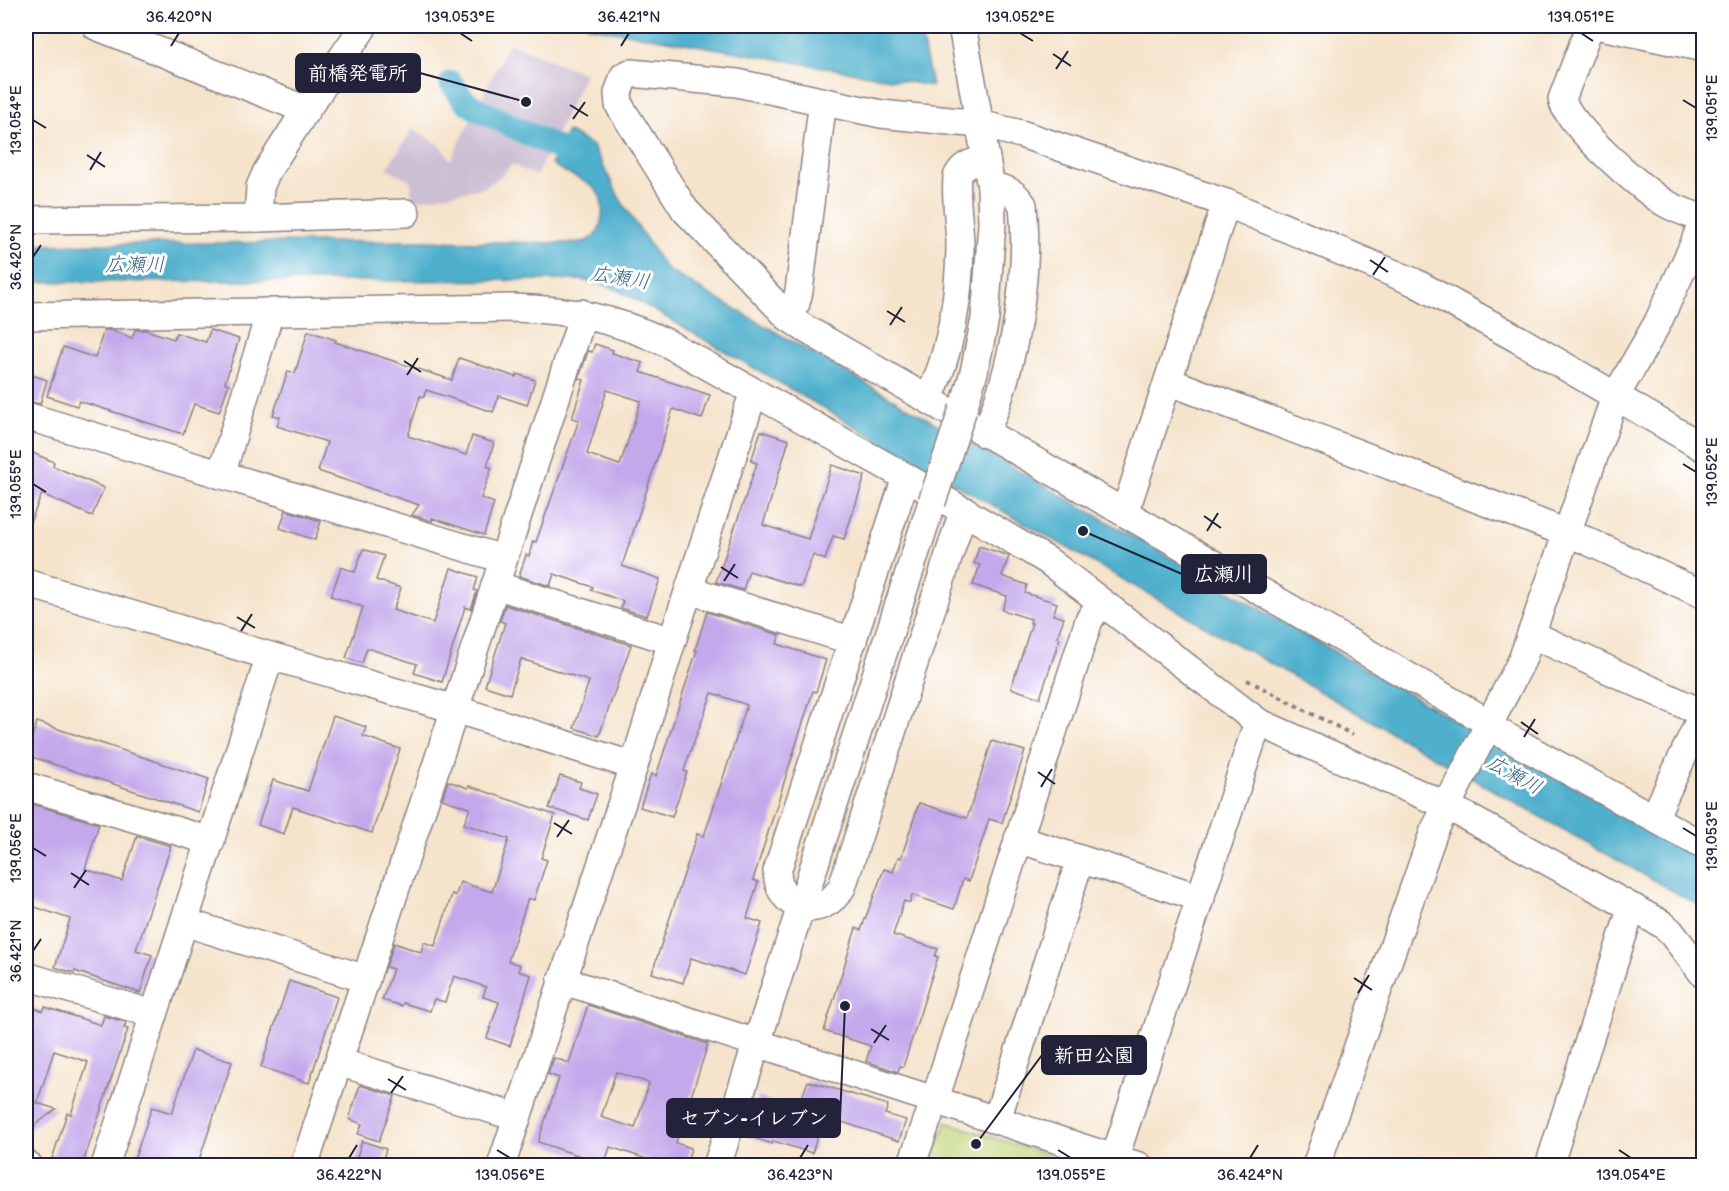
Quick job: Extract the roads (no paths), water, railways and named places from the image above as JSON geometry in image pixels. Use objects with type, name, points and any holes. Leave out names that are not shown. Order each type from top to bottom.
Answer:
[{"type":"street","points":[[96,26],[306,110]]},
{"type":"street","points":[[717,1166],[974,372],[985,319],[991,255],[991,187],[962,26]]},
{"type":"street","points":[[1316,1166],[1434,831],[1522,660],[1615,397],[1657,324],[1703,219],[1674,208],[1653,195],[1609,158],[1567,112],[1562,99],[1590,26]]},
{"type":"street","points":[[1601,26],[1704,48]]},
{"type":"street","points":[[258,218],[261,187],[267,171],[306,110],[363,29]]},
{"type":"street","points":[[1704,448],[1518,339],[1414,282],[1226,203],[1021,134],[979,123],[881,114],[737,83],[630,74],[624,76],[618,93],[619,105],[685,210],[788,316],[804,328],[1121,510],[1487,728],[1500,733],[1704,846]]},
{"type":"street","points":[[788,316],[796,303],[799,291],[821,116],[826,103]]},
{"type":"street","points":[[928,399],[939,372],[952,318],[958,272],[959,211],[956,186],[961,169],[968,164],[986,159]]},
{"type":"street","points":[[986,434],[1004,380],[1017,319],[1024,256],[1023,205],[1010,190],[991,187]]},
{"type":"street","points":[[1121,510],[1130,497],[1226,203]]},
{"type":"street","points":[[26,220],[258,218],[406,213]]},
{"type":"street","points":[[26,316],[545,309],[581,313],[624,325],[665,342],[966,511],[1048,561],[1258,722],[1447,806],[1665,926],[1704,975]]},
{"type":"street","points":[[221,475],[267,322],[266,312]]},
{"type":"street","points":[[304,1166],[455,709],[580,324],[581,313]]},
{"type":"street","points":[[1168,381],[1585,540],[1704,595]]},
{"type":"street","points":[[501,1166],[634,766],[748,406],[755,393]]},
{"type":"street","points":[[26,416],[503,559]]},
{"type":"street","points":[[906,477],[777,871],[781,892],[787,900],[801,906],[824,905],[836,898],[842,887],[960,521],[966,511]]},
{"type":"street","points":[[26,583],[455,709],[634,766]]},
{"type":"street","points":[[495,585],[672,641]]},
{"type":"street","points":[[689,590],[853,641]]},
{"type":"street","points":[[911,1166],[935,1099],[1089,620],[1101,603]]},
{"type":"street","points":[[1531,634],[1703,712],[1654,818]]},
{"type":"street","points":[[105,1166],[270,656]]},
{"type":"street","points":[[561,980],[758,1041],[1127,1161],[1201,898],[1258,722]]},
{"type":"street","points":[[26,786],[211,841]]},
{"type":"street","points":[[1018,839],[1201,898]]},
{"type":"street","points":[[997,1119],[1080,860]]},
{"type":"street","points":[[1548,1166],[1628,919],[1634,908]]},
{"type":"street","points":[[184,922],[366,979]]},
{"type":"street","points":[[26,976],[153,1014]]},
{"type":"street","points":[[339,1062],[516,1117]]},
{"type":"water","points":[[586,26],[919,26],[932,86]]},
{"type":"water","points":[[567,131],[593,146],[621,201],[669,271],[1451,718],[1703,858],[1703,908],[609,286],[581,280],[26,282],[26,245],[418,241],[578,243],[587,241],[594,236],[601,224],[602,208],[599,194],[590,185],[551,163]]},
{"type":"waterway","points":[[451,83],[464,100],[475,108],[588,163]]},
{"type":"place","name":"前橋発電所","points":[[526,102]]},
{"type":"place","name":"広瀬川","points":[[1083,531]]},
{"type":"place","name":"セブン-イレブン","points":[[845,1006]]},
{"type":"place","name":"新田公園","points":[[976,1144]]}]
